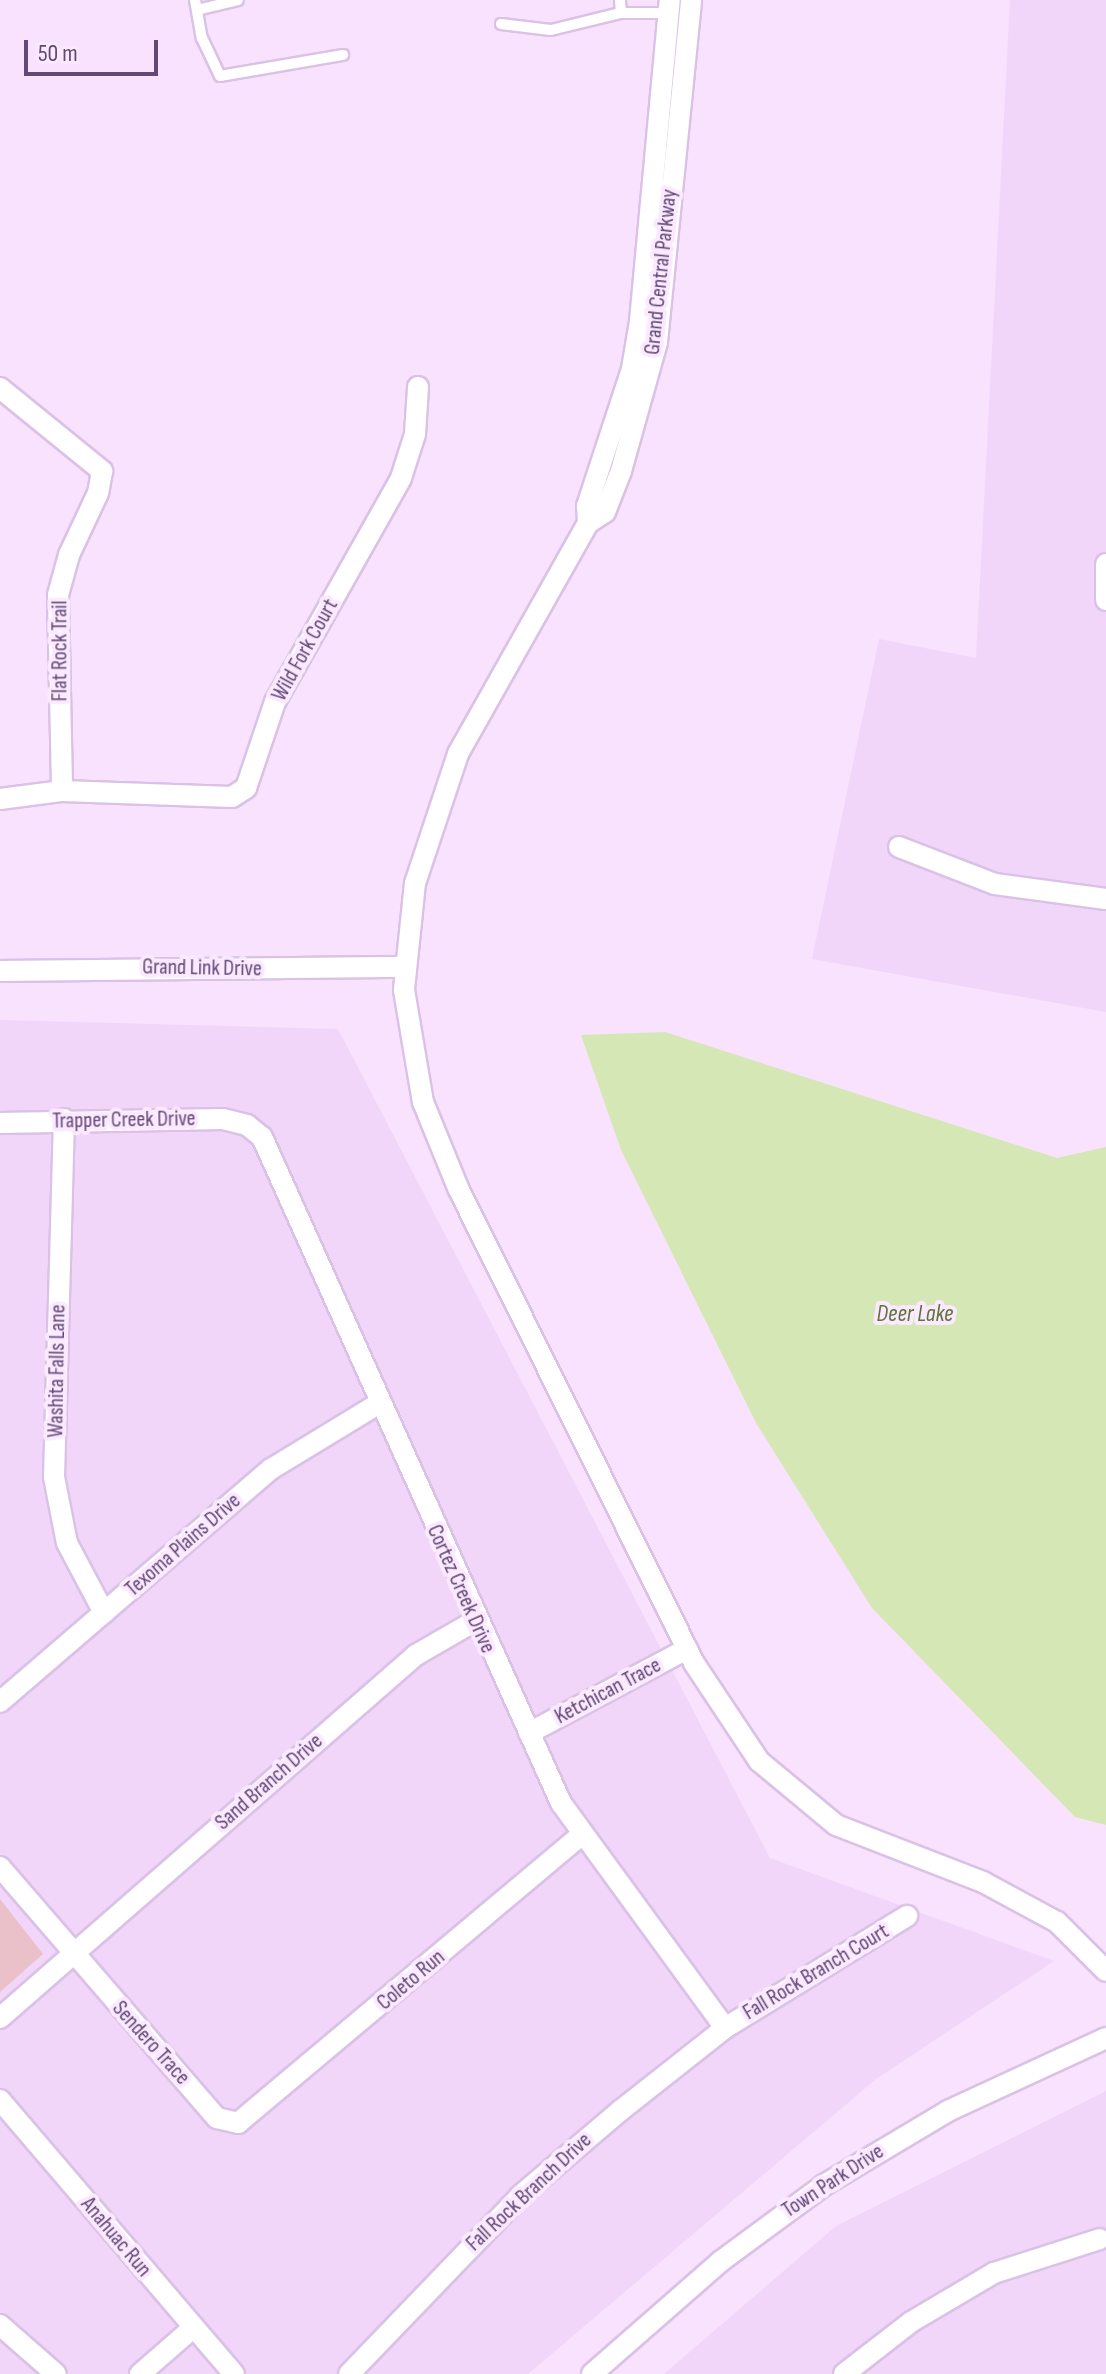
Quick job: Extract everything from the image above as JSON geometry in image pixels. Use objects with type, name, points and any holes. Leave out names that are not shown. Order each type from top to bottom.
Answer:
[{"type":"street","name":"Grand Central Parkway","points":[[404,967],[415,883],[458,754],[588,523],[587,506],[632,369],[657,240],[691,0]]},
{"type":"street","name":"Grand Central Parkway","points":[[657,240],[660,75],[669,7]]},
{"type":"street","name":"Wild Fork Court","points":[[0,799],[62,791],[232,797],[246,788],[275,702],[401,478],[415,434],[418,387]]},
{"type":"street","name":"Flat Rock Trail","points":[[0,388],[102,471],[98,493],[69,555],[58,595],[62,791]]},
{"type":"street","points":[[1106,564],[1106,600]]},
{"type":"street","points":[[899,847],[995,884],[1106,899]]},
{"type":"street","name":"Grand Link Drive","points":[[0,971],[404,967]]},
{"type":"street","points":[[404,967],[411,1051],[437,1141],[687,1649],[727,1720],[798,1798],[836,1825],[983,1882],[1057,1922],[1106,1971]]},
{"type":"street","name":"Trapper Creek Drive","points":[[0,1123],[64,1119],[223,1119],[247,1125]]},
{"type":"street","name":"Washita Falls Lane","points":[[64,1119],[54,1477],[67,1543],[104,1613]]},
{"type":"street","name":"Cortez Creek Drive","points":[[247,1125],[273,1155],[292,1211],[475,1621],[561,1803],[725,2028]]},
{"type":"street","name":"Texoma Plains Drive","points":[[0,1702],[271,1469],[321,1434],[378,1404]]},
{"type":"street","name":"Sand Branch Drive","points":[[0,2018],[70,1953],[416,1655],[475,1621]]},
{"type":"street","name":"Ketchican Trace","points":[[529,1733],[687,1649]]},
{"type":"street","name":"Coleto Run","points":[[238,2123],[582,1834]]},
{"type":"street","name":"Sendero Trace","points":[[0,1867],[70,1953],[217,2118],[238,2123]]},
{"type":"street","name":"Fall Rock Branch Court","points":[[725,2028],[907,1916]]},
{"type":"street","name":"Fall Rock Branch Drive","points":[[349,2374],[520,2196],[725,2028]]},
{"type":"street","name":"Town Park Drive","points":[[592,2374],[721,2261],[824,2185],[948,2111],[1106,2038]]},
{"type":"street","name":"Anahuac Run","points":[[0,2100],[234,2374]]},
{"type":"street","points":[[844,2374],[911,2322],[994,2273],[1100,2239]]},
{"type":"street","points":[[0,2325],[56,2374]]},
{"type":"street","points":[[140,2374],[193,2328]]},
{"type":"lane","points":[[238,0],[196,5],[202,38],[220,76],[343,55]]},
{"type":"lane","points":[[620,0],[621,13]]},
{"type":"lane","points":[[501,24],[551,30],[621,13],[669,7]]},
{"type":"shaded area","points":[[1010,0],[1106,0],[1106,1012],[812,959],[879,639],[976,658]]},
{"type":"shaded area","points":[[0,1020],[338,1029],[770,1858],[1054,1961],[876,2079],[528,2374],[0,2374]]},
{"type":"shaded area","points":[[0,1899],[43,1954],[0,1992]]},
{"type":"shaded area","points":[[1106,2091],[1106,2374],[664,2374],[836,2226]]},
{"type":"water","name":"Deer Lake","points":[[665,1032],[1057,1158],[1106,1147],[1106,1825],[1075,1817],[872,1608],[756,1423],[621,1150],[581,1035]]}]
